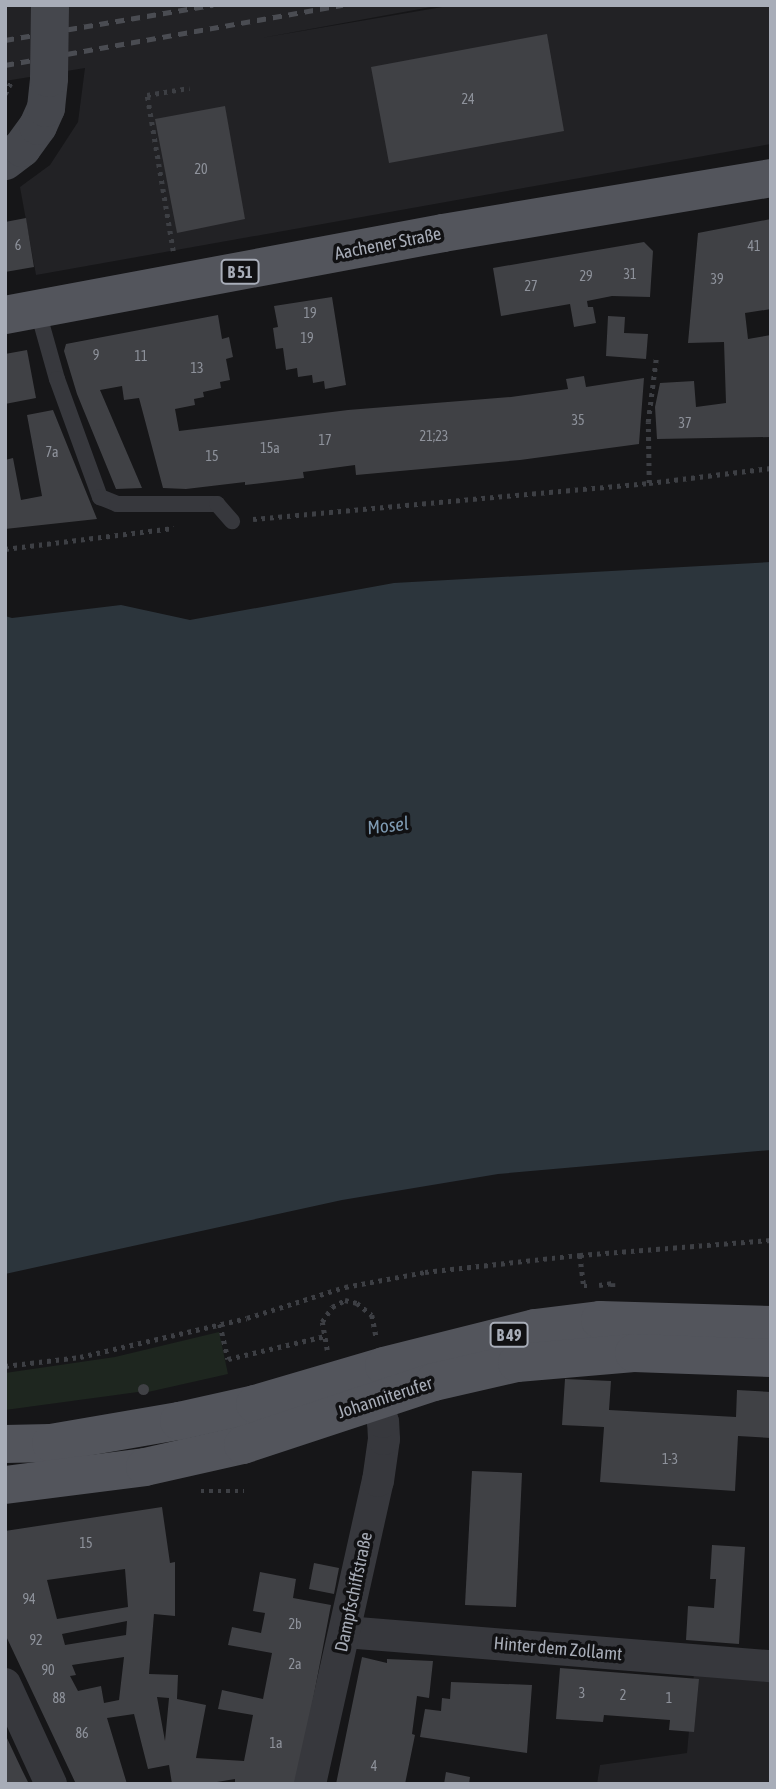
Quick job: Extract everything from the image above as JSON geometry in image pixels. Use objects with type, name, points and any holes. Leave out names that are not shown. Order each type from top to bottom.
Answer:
[{"type":"main road","name":"Aachener Straße","points":[[21,311],[443,233],[771,178]]},
{"type":"main road","name":"Johanniterufer","points":[[5,1444],[51,1443],[179,1421],[335,1368],[535,1328],[574,1323],[659,1320],[771,1325]]},
{"type":"main road","name":"Johanniterufer","points":[[5,1485],[184,1459],[243,1445],[376,1400],[474,1372],[566,1356],[634,1353],[771,1358]]},
{"type":"main road","points":[[335,1368],[359,1383],[376,1400]]},
{"type":"street","points":[[5,161],[22,148],[38,126],[46,108],[50,5]]},
{"type":"street","name":"Dampfschiffstraße","points":[[310,1784],[345,1632],[384,1439],[383,1422],[376,1400]]},
{"type":"street","name":"Hinter dem Zollamt","points":[[345,1632],[771,1666]]},
{"type":"street","points":[[5,1684],[51,1784]]},
{"type":"lane","points":[[21,311],[57,379],[100,497],[117,504],[217,504],[232,521]]},
{"type":"path","points":[[5,94],[12,80]]},
{"type":"path","points":[[179,283],[147,95],[189,88]]},
{"type":"path","points":[[649,483],[648,422],[656,359]]},
{"type":"path","points":[[232,521],[649,483],[771,468]]},
{"type":"path","points":[[5,549],[180,527]]},
{"type":"path","points":[[5,1366],[80,1357],[220,1323],[345,1287],[452,1269],[580,1255],[771,1241]]},
{"type":"path","points":[[580,1255],[583,1286]]},
{"type":"path","points":[[345,1287],[345,1300]]},
{"type":"path","points":[[335,1368],[322,1322],[332,1307],[345,1300],[357,1303],[372,1315]]},
{"type":"path","points":[[220,1323],[228,1359],[325,1336]]},
{"type":"shaded area","points":[[5,5],[442,5],[261,38],[454,5],[771,5],[771,144],[36,275],[20,187],[50,165],[78,122],[85,68],[5,81]]},
{"type":"shaded area","points":[[219,1332],[228,1374],[148,1392],[148,1386],[142,1384],[138,1392],[5,1410],[5,1373],[115,1357]]},
{"type":"shaded area","points":[[694,1673],[771,1680],[771,1784],[597,1784],[600,1765],[687,1753]]},
{"type":"water","name":"Mosel","points":[[771,562],[771,1150],[498,1174],[342,1200],[5,1274],[5,616],[12,618],[121,605],[190,620],[394,583]]},
{"type":"building","points":[[547,34],[564,131],[389,163],[371,67]]},
{"type":"building","points":[[225,106],[245,219],[177,233],[155,119]]},
{"type":"building","points":[[26,218],[34,267],[5,272],[5,222]]},
{"type":"building","points":[[771,219],[771,309],[745,313],[748,339],[771,335],[771,437],[657,439],[655,407],[660,383],[694,381],[696,407],[726,403],[724,342],[688,343],[698,233]]},
{"type":"building","points":[[644,242],[653,251],[650,297],[612,296],[587,301],[588,307],[593,307],[596,323],[574,327],[570,304],[501,316],[493,268]]},
{"type":"building","points":[[332,297],[346,385],[325,389],[324,381],[313,383],[312,375],[298,377],[297,368],[286,370],[283,348],[276,349],[273,328],[278,327],[274,306]]},
{"type":"building","points":[[218,315],[222,339],[229,337],[233,357],[226,359],[230,380],[220,382],[221,388],[203,392],[204,397],[194,399],[195,405],[175,409],[179,431],[348,410],[511,397],[568,389],[566,379],[584,376],[586,387],[644,378],[639,444],[520,460],[356,475],[355,465],[303,472],[304,478],[245,485],[245,482],[186,489],[163,488],[139,398],[124,400],[122,386],[100,390],[142,488],[116,489],[77,394],[64,351],[66,344]]},
{"type":"building","points":[[608,316],[625,317],[624,333],[648,334],[646,359],[606,356]]},
{"type":"building","points":[[27,350],[36,398],[5,404],[5,354]]},
{"type":"building","points":[[53,410],[97,519],[5,529],[5,460],[13,458],[21,500],[42,496],[27,415]]},
{"type":"building","points":[[565,1379],[611,1381],[609,1410],[736,1417],[737,1390],[771,1392],[771,1438],[738,1436],[735,1491],[600,1482],[604,1427],[562,1425]]},
{"type":"building","points":[[143,1384],[147,1385],[147,1393],[143,1394],[139,1393],[138,1389],[139,1385]]},
{"type":"building","points":[[472,1471],[522,1473],[516,1607],[465,1605]]},
{"type":"building","points":[[162,1507],[170,1563],[175,1562],[175,1616],[154,1614],[149,1674],[178,1675],[177,1699],[206,1705],[196,1758],[244,1761],[253,1715],[218,1709],[222,1690],[263,1699],[272,1653],[228,1645],[232,1627],[261,1633],[265,1613],[253,1611],[260,1572],[296,1579],[293,1598],[331,1605],[297,1784],[235,1784],[235,1779],[205,1784],[172,1784],[169,1765],[148,1769],[134,1714],[107,1718],[127,1784],[76,1784],[5,1634],[5,1531]],"holes":[[[125,1569],[128,1607],[57,1619],[47,1580]],[[127,1621],[126,1635],[65,1645],[62,1634]],[[124,1657],[119,1700],[104,1703],[101,1686],[78,1691],[70,1676],[76,1675],[72,1665]],[[157,1697],[169,1698],[165,1741]]]},
{"type":"building","points":[[712,1545],[745,1547],[739,1644],[686,1640],[688,1606],[714,1608],[716,1579],[710,1579]]},
{"type":"building","points":[[314,1563],[339,1568],[334,1594],[309,1589]]},
{"type":"building","points":[[362,1657],[387,1663],[387,1659],[433,1661],[429,1698],[417,1696],[412,1734],[415,1735],[405,1784],[336,1784]]},
{"type":"building","points":[[560,1668],[699,1679],[694,1732],[669,1730],[670,1720],[604,1715],[603,1722],[556,1719]]},
{"type":"building","points":[[451,1682],[532,1685],[527,1753],[420,1737],[425,1709],[441,1711],[442,1698],[450,1699]]},
{"type":"building","points":[[5,1734],[22,1770],[29,1784],[5,1784]]},
{"type":"building","points":[[446,1772],[470,1777],[469,1784],[444,1784]]},
{"type":"railway","points":[[5,40],[213,5]]},
{"type":"railway","points":[[5,65],[343,5]]}]
